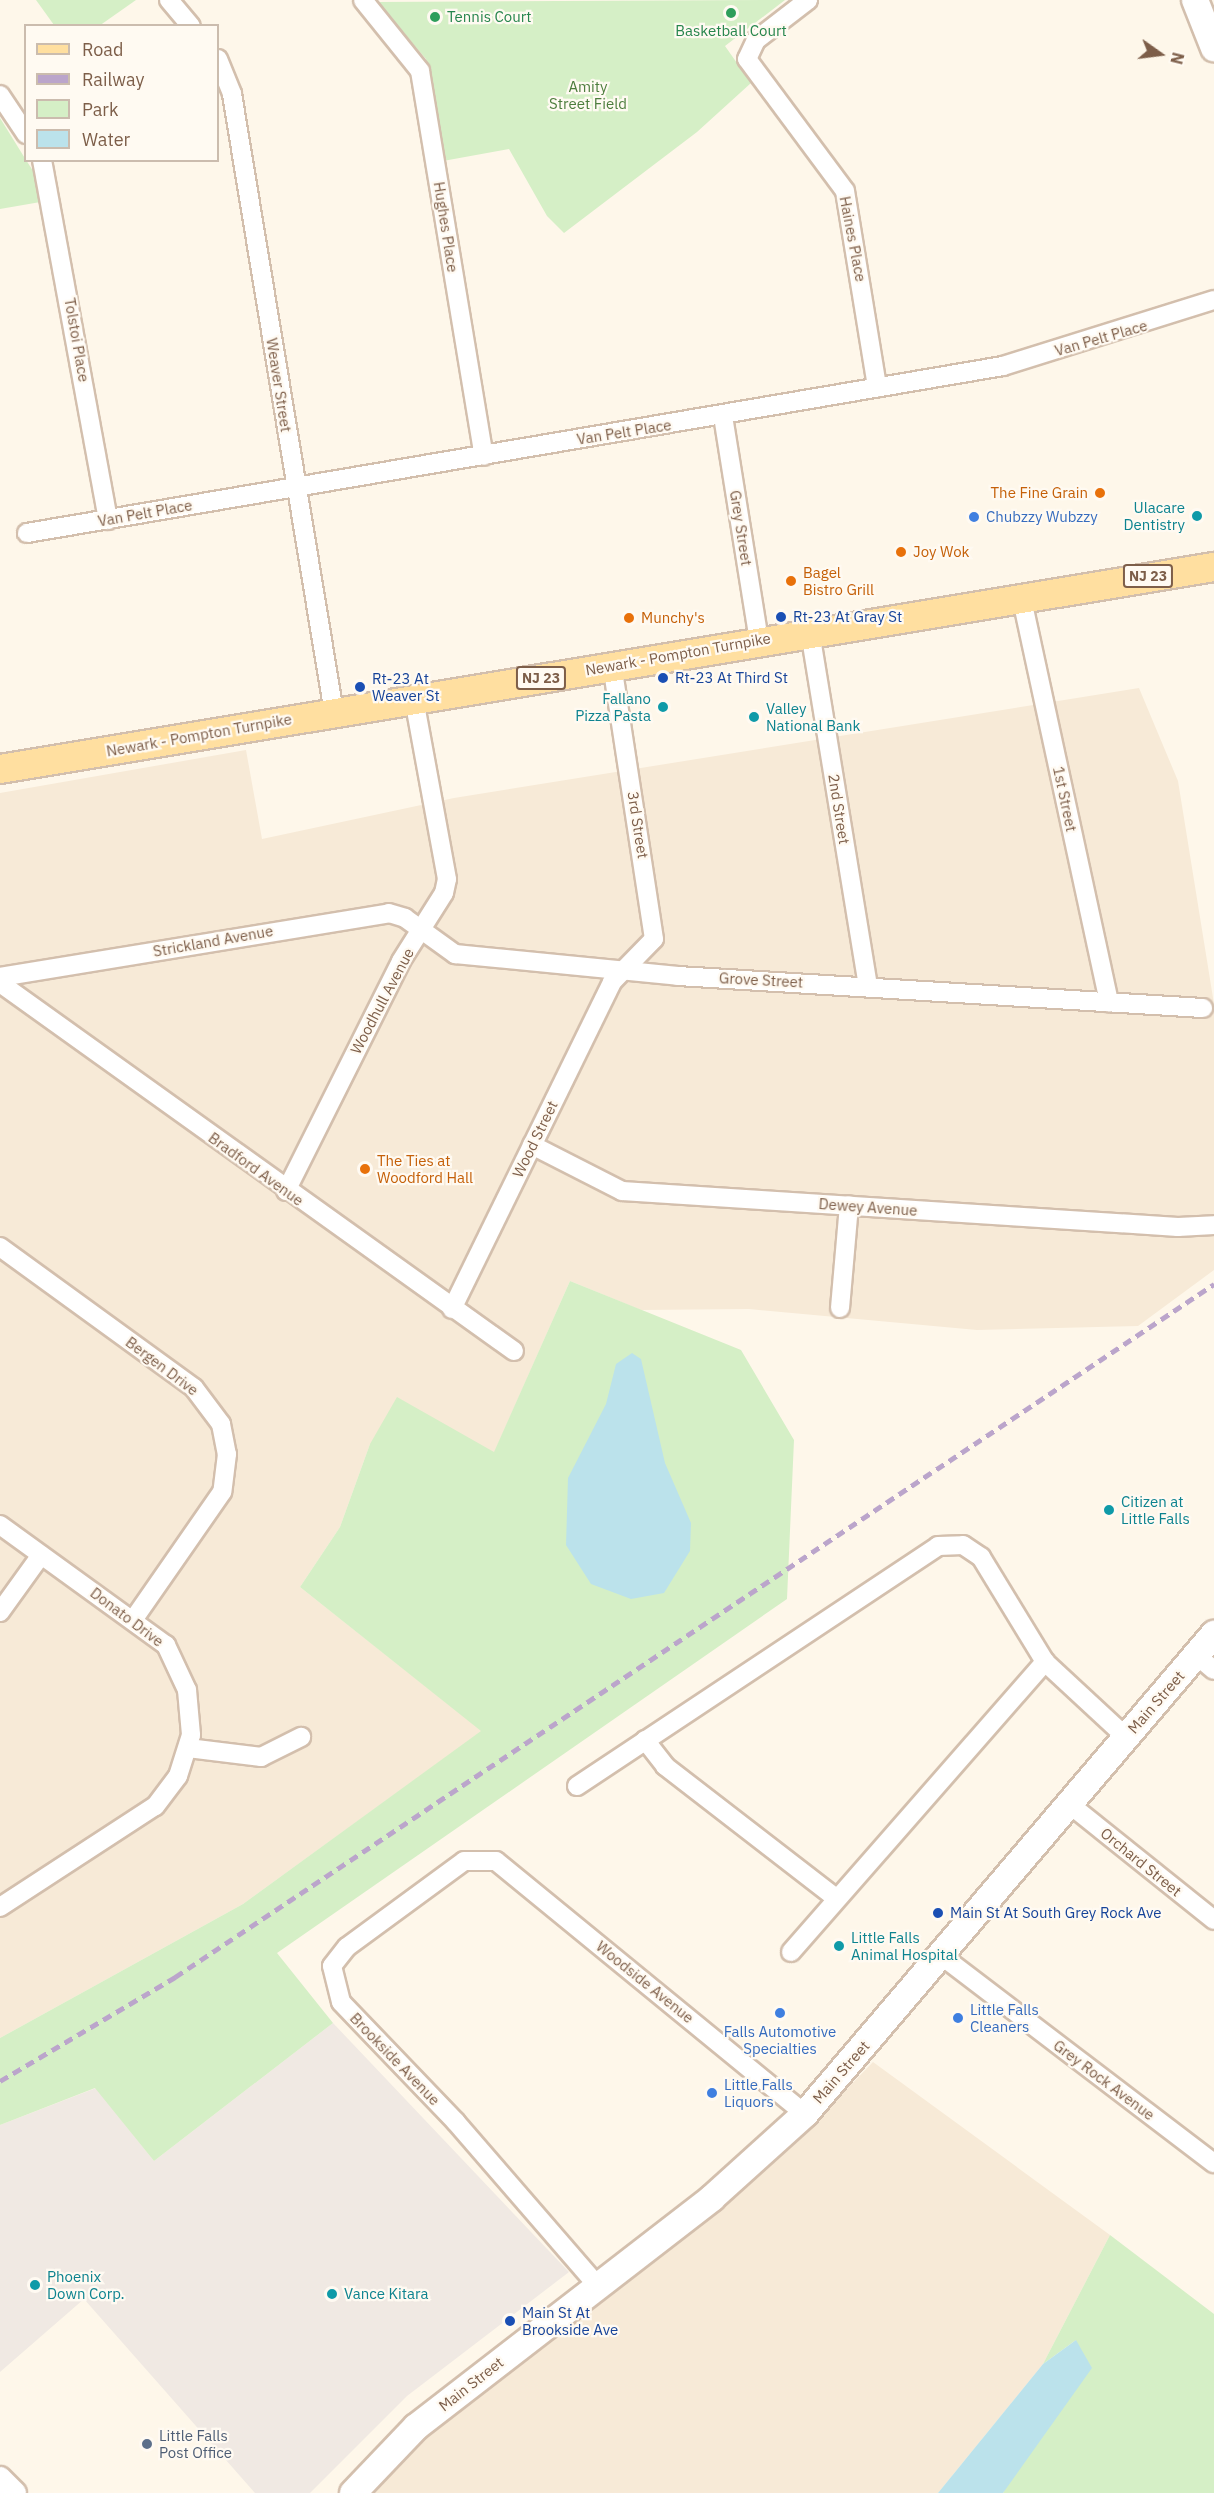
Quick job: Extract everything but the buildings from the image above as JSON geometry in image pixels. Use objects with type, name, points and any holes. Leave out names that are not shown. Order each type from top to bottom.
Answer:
[{"type":"main road","points":[[1195,0],[1214,48]]},
{"type":"main road","name":"Newark - Pompton Turnpike","points":[[0,769],[1021,595],[1214,567]]},
{"type":"main road","name":"Main Street","points":[[353,2493],[416,2427],[712,2198],[805,2114],[938,1953],[1125,1737],[1205,1663],[1214,1634]]},
{"type":"street","points":[[169,0],[189,24]]},
{"type":"street","name":"Haines Place","points":[[808,0],[748,50],[747,59],[845,191],[877,387]]},
{"type":"street","name":"Hughes Place","points":[[368,8],[420,71],[484,456]]},
{"type":"street","name":"Weaver Street","points":[[219,62],[232,94],[334,713]]},
{"type":"street","points":[[0,95],[24,131]]},
{"type":"street","name":"Tolstoi Place","points":[[42,162],[108,520]]},
{"type":"street","name":"Van Pelt Place","points":[[27,533],[723,416],[1003,366],[1214,300]]},
{"type":"street","name":"Grey Street","points":[[723,416],[759,640]]},
{"type":"street","name":"1st Street","points":[[1021,595],[1109,1003]]},
{"type":"street","name":"2nd Street","points":[[810,632],[868,987]]},
{"type":"street","name":"3rd Street","points":[[612,665],[655,928],[654,939],[620,970]]},
{"type":"street","name":"Woodhull Avenue","points":[[286,1191],[400,961],[422,930],[447,879],[414,700]]},
{"type":"street","name":"Strickland Avenue","points":[[0,977],[374,913],[405,918],[422,930]]},
{"type":"street","name":"Grove Street","points":[[422,930],[455,954],[620,970],[1203,1008]]},
{"type":"street","name":"Wood Street","points":[[452,1310],[532,1144],[620,970]]},
{"type":"street","name":"Bradford Avenue","points":[[0,983],[452,1310],[514,1350]]},
{"type":"street","name":"Dewey Avenue","points":[[532,1144],[622,1191],[1178,1227],[1214,1225]]},
{"type":"street","points":[[840,1308],[849,1205]]},
{"type":"street","name":"Bergen Drive","points":[[0,1247],[194,1388],[221,1424],[227,1454],[222,1492],[133,1620]]},
{"type":"street","name":"Donato Drive","points":[[0,1525],[166,1646],[181,1674],[190,1711],[188,1748],[178,1776],[155,1806],[0,1907]]},
{"type":"street","points":[[577,1786],[938,1546],[963,1545],[981,1557],[1045,1662],[1125,1737]]},
{"type":"street","points":[[0,1612],[42,1555]]},
{"type":"street","points":[[791,1952],[1045,1662]]},
{"type":"street","points":[[188,1748],[261,1757],[301,1737]]},
{"type":"street","points":[[645,1740],[665,1766],[837,1899]]},
{"type":"street","name":"Orchard Street","points":[[1068,1803],[1214,1920]]},
{"type":"street","name":"Woodside Avenue","points":[[480,1857],[503,1866],[805,2114]]},
{"type":"street","name":"Brookside Avenue","points":[[480,1857],[464,1861],[347,1947],[332,1966],[334,1992],[597,2285]]},
{"type":"street","name":"Grey Rock Avenue","points":[[938,1953],[1214,2163]]},
{"type":"street","points":[[0,2478],[15,2493]]},
{"type":"shaded area","points":[[1139,688],[1178,781],[1214,1004],[1214,1270],[1138,1326],[977,1330],[749,1309],[641,1310],[570,1281],[494,1453],[370,1444],[340,1527],[300,1587],[482,1731],[243,1904],[0,2038],[0,793],[246,750],[262,839],[454,798]]},
{"type":"shaded area","points":[[333,2023],[569,2272],[407,2396],[310,2493],[255,2493],[84,2299],[0,2372],[0,2125],[96,2088],[154,2161]]},
{"type":"shaded area","points":[[873,2062],[1110,2235],[1043,2364],[938,2493],[354,2493],[812,2125]]},
{"type":"green space","points":[[36,0],[136,0],[102,24],[53,24]]},
{"type":"green space","name":"Amity Street Field","points":[[785,0],[725,46],[751,83],[697,132],[564,233],[547,216],[509,149],[443,161],[426,59],[377,2]]},
{"type":"green space","points":[[0,118],[24,157],[24,162],[27,162],[52,200],[0,209]]},
{"type":"green space","points":[[570,1281],[741,1350],[794,1440],[787,1599],[277,1953],[333,2023],[154,2161],[95,2088],[0,2125],[0,2038],[243,1904],[481,1731],[300,1587],[340,1527],[370,1444],[397,1397],[494,1452]]},
{"type":"green space","points":[[1110,2235],[1214,2314],[1214,2493],[1003,2493],[1076,2340],[1043,2364]]},
{"type":"water","points":[[632,1353],[641,1359],[665,1463],[691,1523],[690,1551],[664,1593],[631,1599],[591,1584],[566,1545],[568,1478],[606,1404],[616,1364]]},
{"type":"water","points":[[1076,2340],[1092,2368],[1003,2493],[938,2493],[1043,2364]]},
{"type":"railway","points":[[0,2081],[175,1977],[1214,1284]]},
{"type":"place","name":"Basketball Court","points":[[731,13]]},
{"type":"place","name":"Tennis Court","points":[[435,17]]},
{"type":"place","name":"The Fine Grain","points":[[1100,493]]},
{"type":"place","name":"Ulacare Dentistry","points":[[1197,516]]},
{"type":"place","name":"Chubzzy Wubzzy","points":[[974,517]]},
{"type":"place","name":"Joy Wok","points":[[901,552]]},
{"type":"place","name":"Bagel Bistro Grill","points":[[791,581]]},
{"type":"place","name":"Rt-23 At Gray St","points":[[781,617]]},
{"type":"place","name":"Munchy's","points":[[629,618]]},
{"type":"place","name":"Rt-23 At Third St","points":[[663,678]]},
{"type":"place","name":"Rt-23 At Weaver St","points":[[360,687]]},
{"type":"place","name":"Fallano Pizza Pasta","points":[[663,707]]},
{"type":"place","name":"Valley National Bank","points":[[754,717]]},
{"type":"place","name":"The Ties at Woodford Hall","points":[[365,1169]]},
{"type":"place","name":"Citizen at Little Falls","points":[[1109,1510]]},
{"type":"place","name":"Main St At South Grey Rock Ave","points":[[938,1913]]},
{"type":"place","name":"Little Falls Animal Hospital","points":[[839,1946]]},
{"type":"place","name":"Falls Automotive Specialties","points":[[780,2013]]},
{"type":"place","name":"Little Falls Cleaners","points":[[958,2018]]},
{"type":"place","name":"Little Falls Liquors","points":[[712,2093]]},
{"type":"place","name":"Phoenix Down Corp.","points":[[35,2285]]},
{"type":"place","name":"Vance Kitara","points":[[332,2294]]},
{"type":"place","name":"Main St At Brookside Ave","points":[[510,2321]]},
{"type":"place","name":"Little Falls Post Office","points":[[147,2444]]}]
